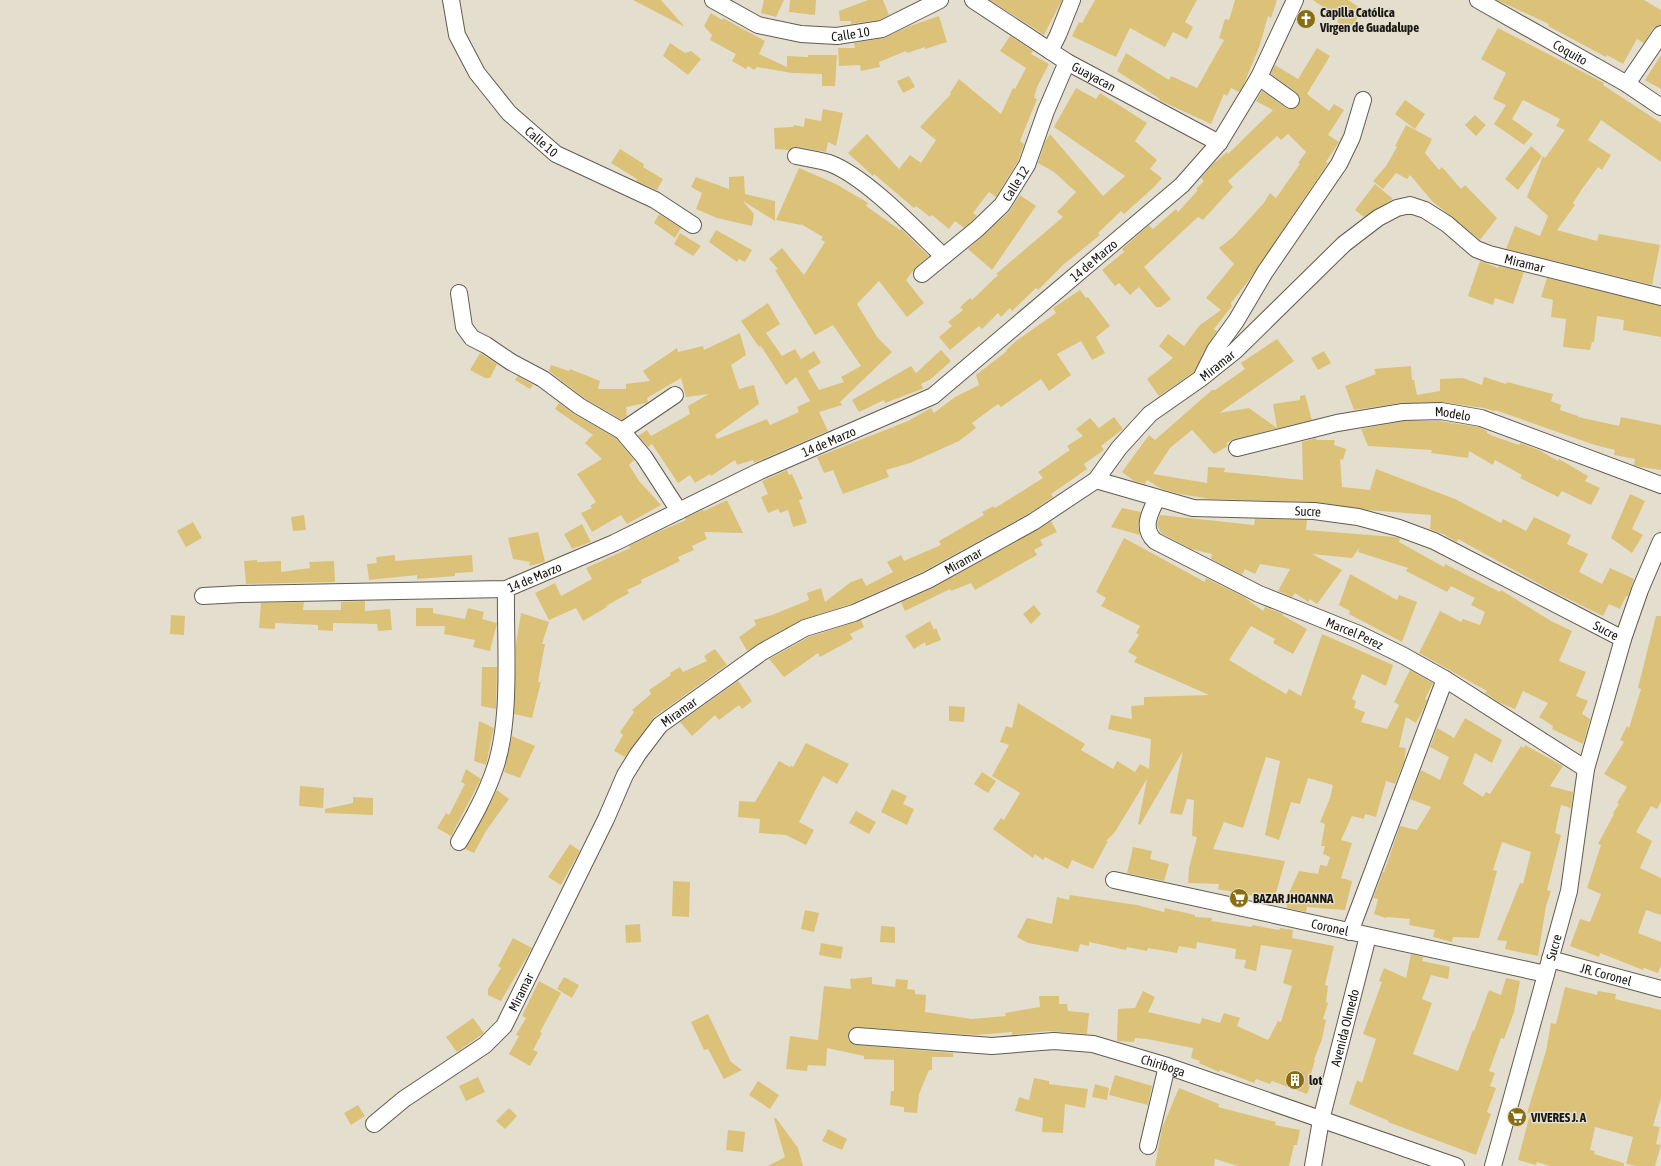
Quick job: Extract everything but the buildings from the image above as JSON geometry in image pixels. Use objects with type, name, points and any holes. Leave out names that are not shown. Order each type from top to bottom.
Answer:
[{"type":"street","name":"Calle 10","points":[[451,0],[457,34],[473,66],[509,113],[556,154],[655,200],[693,225]]},
{"type":"street","name":"Calle 10","points":[[714,0],[758,25],[801,34],[837,36],[882,29],[940,0]]},
{"type":"street","name":"Guayacan","points":[[973,0],[1066,62],[1219,143]]},
{"type":"street","points":[[1050,51],[1072,0]]},
{"type":"street","name":"14 de Marzo","points":[[203,596],[249,593],[506,589],[614,543],[760,471],[933,396],[1182,185],[1219,143],[1259,77],[1295,0]]},
{"type":"street","name":"Coquito","points":[[1478,0],[1501,6],[1627,84],[1661,107]]},
{"type":"street","points":[[1627,84],[1661,34]]},
{"type":"street","name":"Calle 12","points":[[922,274],[1002,205],[1027,164],[1066,62]]},
{"type":"street","points":[[1259,77],[1290,100]]},
{"type":"street","points":[[1200,379],[1215,350],[1236,321],[1265,272],[1339,164],[1352,137],[1363,100]]},
{"type":"street","points":[[796,156],[830,164],[856,178],[943,256]]},
{"type":"street","name":"Miramar","points":[[374,1124],[404,1099],[485,1045],[504,1026],[606,819],[625,775],[638,754],[660,726],[762,652],[805,628],[854,613],[928,580],[1033,522],[1096,480],[1119,448],[1150,414],[1200,379],[1240,346],[1344,244],[1378,218],[1398,208],[1410,206],[1425,210],[1447,224],[1476,249],[1489,254],[1661,298]]},
{"type":"street","points":[[459,293],[464,327],[472,338],[543,379],[579,406],[622,431],[644,457],[679,511]]},
{"type":"street","points":[[622,431],[675,395]]},
{"type":"street","name":"Modelo","points":[[1237,448],[1337,423],[1403,412],[1441,411],[1481,418],[1661,485]]},
{"type":"street","name":"Sucre","points":[[1096,480],[1193,508],[1314,511],[1358,517],[1399,528],[1434,541],[1623,639],[1586,769],[1569,891],[1493,1166]]},
{"type":"street","name":"Marcel Perez","points":[[1156,498],[1147,523],[1149,535],[1155,541],[1259,594],[1359,634],[1404,656],[1445,679],[1586,769]]},
{"type":"street","points":[[1623,639],[1640,590],[1661,541]]},
{"type":"street","points":[[459,842],[483,800],[496,767],[504,728],[506,589]]},
{"type":"street","points":[[1350,932],[1445,679]]},
{"type":"street","name":"Coronel","points":[[1114,880],[1368,936],[1548,967]]},
{"type":"street","name":"Avenida Olmedo","points":[[1314,1166],[1321,1120],[1368,936]]},
{"type":"street","name":"JR. Coronel","points":[[1548,967],[1661,989]]},
{"type":"street","name":"Chiriboga","points":[[857,1036],[992,1046],[1062,1041],[1093,1044],[1166,1066],[1456,1166]]},
{"type":"street","points":[[1148,1146],[1166,1066]]},
{"type":"place","name":"Capilla Católica Virgen de Guadalupe","points":[[1306,19]]},
{"type":"place","name":"BAZAR JHOANNA","points":[[1239,898]]},
{"type":"place","name":"lot","points":[[1295,1080]]},
{"type":"place","name":"VIVERES J. A","points":[[1517,1117]]}]
